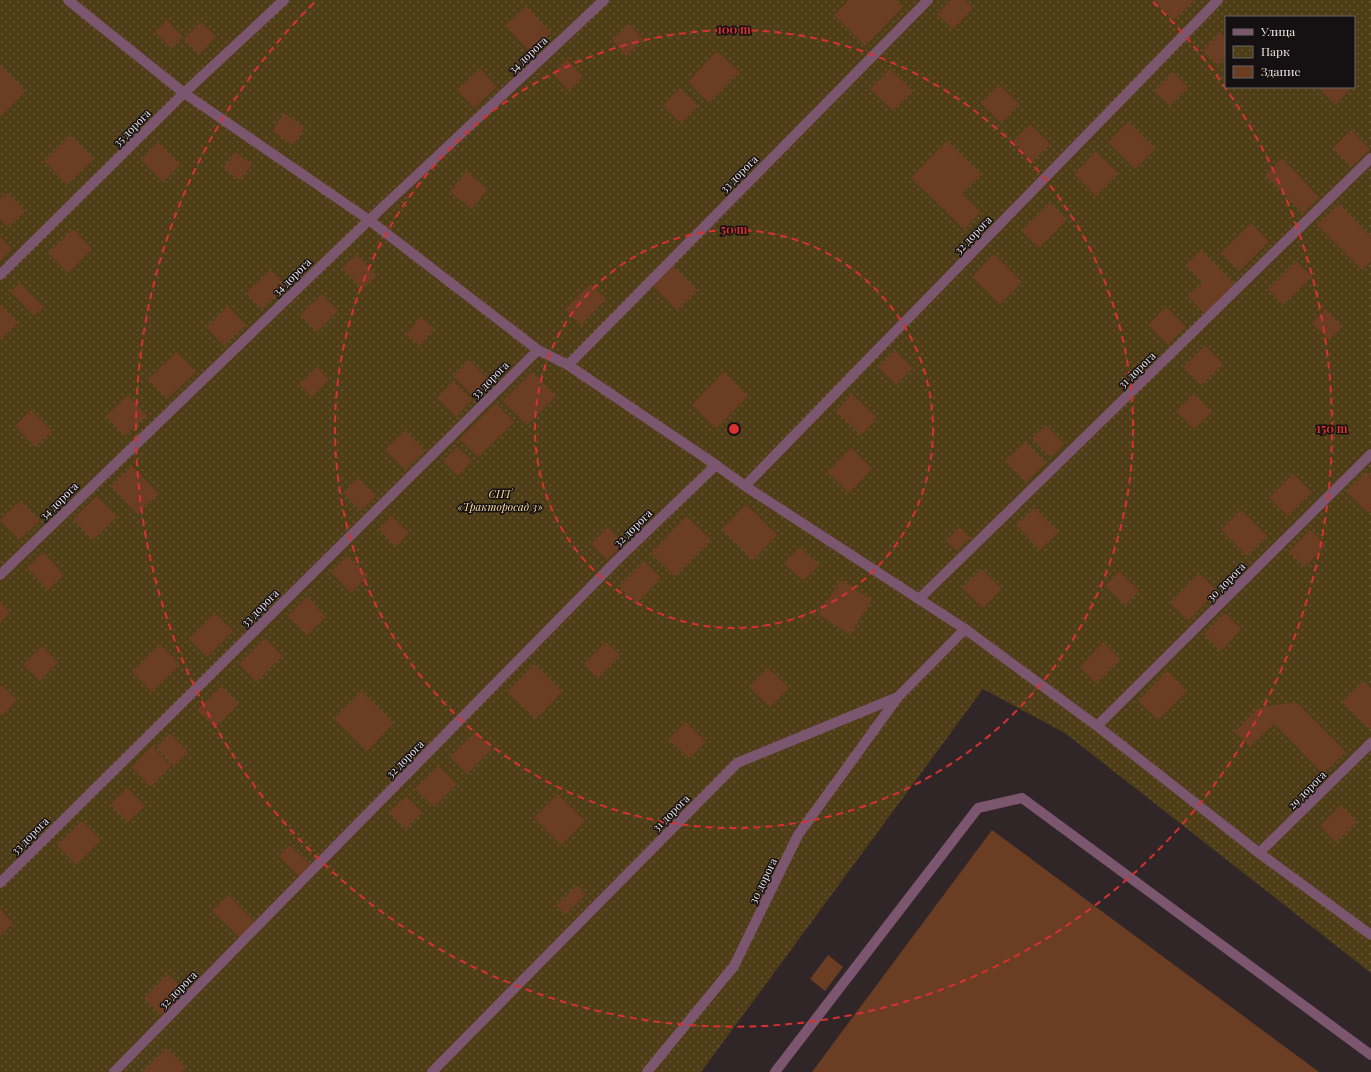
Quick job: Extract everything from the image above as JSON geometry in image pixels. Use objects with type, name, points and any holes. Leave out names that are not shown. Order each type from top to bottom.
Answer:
[{"type":"street","points":[[68,0],[184,93],[369,220],[538,350],[568,365],[745,486],[965,628],[1097,726],[1259,853],[1371,935]]},
{"type":"street","name":"35 дорога","points":[[0,275],[184,93],[284,0]]},
{"type":"street","name":"34 дорога","points":[[0,574],[369,220],[604,0]]},
{"type":"street","name":"33 дорога","points":[[568,365],[928,0]]},
{"type":"street","name":"32 дорога","points":[[745,486],[1218,0]]},
{"type":"street","name":"31 дорога","points":[[919,599],[1371,158]]},
{"type":"street","name":"33 дорога","points":[[0,883],[538,350]]},
{"type":"street","name":"30 дорога","points":[[1097,726],[1371,454]]},
{"type":"street","name":"32 дорога","points":[[114,1072],[615,562],[716,465]]},
{"type":"street","name":"31 дорога","points":[[432,1072],[737,763],[898,697],[965,628]]},
{"type":"street","name":"30 дорога","points":[[647,1072],[734,966],[798,835],[898,697]]},
{"type":"street","name":"29 дорога","points":[[1259,853],[1371,743]]},
{"type":"street","points":[[775,1072],[978,808],[1022,798],[1371,1055]]},
{"type":"green space","name":"СНТ «Тракторосад 3»","points":[[0,0],[1371,0],[1371,973],[1065,733],[983,689],[701,1072],[0,1072]]},
{"type":"building","points":[[849,0],[896,0],[903,7],[865,46],[834,15]]},
{"type":"building","points":[[951,0],[965,0],[973,8],[953,29],[937,14]]},
{"type":"building","points":[[1153,0],[1194,0],[1174,20]]},
{"type":"building","points":[[526,6],[551,33],[530,52],[505,25]]},
{"type":"building","points":[[167,20],[183,37],[171,49],[155,32]]},
{"type":"building","points":[[201,22],[216,37],[199,55],[184,39]]},
{"type":"building","points":[[629,24],[643,39],[626,56],[612,40]]},
{"type":"building","points":[[1220,32],[1225,37],[1225,58],[1218,65],[1203,51]]},
{"type":"building","points":[[717,51],[739,72],[709,103],[688,82]]},
{"type":"building","points":[[567,59],[583,77],[569,91],[552,73]]},
{"type":"building","points":[[0,65],[26,91],[0,117]]},
{"type":"building","points":[[480,69],[497,87],[474,108],[457,90]]},
{"type":"building","points":[[890,69],[913,91],[893,111],[870,89]]},
{"type":"building","points":[[1173,72],[1188,87],[1170,106],[1154,91]]},
{"type":"building","points":[[999,85],[1019,104],[1001,123],[981,103]]},
{"type":"building","points":[[680,88],[698,106],[681,123],[663,106]]},
{"type":"building","points":[[1319,88],[1351,88],[1335,105]]},
{"type":"building","points":[[284,113],[305,128],[293,145],[272,131]]},
{"type":"building","points":[[1128,122],[1155,149],[1135,169],[1108,142]]},
{"type":"building","points":[[1030,124],[1050,144],[1032,162],[1012,142]]},
{"type":"building","points":[[1351,130],[1370,149],[1352,167],[1333,148]]},
{"type":"building","points":[[70,135],[94,159],[67,185],[44,161]]},
{"type":"building","points":[[947,141],[981,174],[962,194],[981,212],[964,229],[911,178]]},
{"type":"building","points":[[158,142],[180,165],[163,182],[141,160]]},
{"type":"building","points":[[1096,151],[1118,173],[1096,196],[1074,174]]},
{"type":"building","points":[[236,152],[252,165],[239,180],[223,167]]},
{"type":"building","points":[[1282,158],[1319,197],[1303,213],[1265,175]]},
{"type":"building","points":[[466,171],[488,189],[472,209],[450,192]]},
{"type":"building","points":[[7,193],[25,211],[8,227],[0,219],[0,199]]},
{"type":"building","points":[[1050,203],[1067,220],[1039,248],[1021,231]]},
{"type":"building","points":[[1339,204],[1371,237],[1371,261],[1362,270],[1317,225]]},
{"type":"building","points":[[1251,223],[1269,242],[1239,271],[1221,253]]},
{"type":"building","points":[[73,229],[92,249],[68,273],[48,253]]},
{"type":"building","points":[[0,237],[12,249],[0,261]]},
{"type":"building","points":[[1201,250],[1235,285],[1205,314],[1188,296],[1203,282],[1186,265]]},
{"type":"building","points":[[356,254],[376,275],[362,289],[342,268]]},
{"type":"building","points":[[994,254],[1022,282],[1000,304],[972,277]]},
{"type":"building","points":[[1296,261],[1312,277],[1283,305],[1268,289]]},
{"type":"building","points":[[672,265],[697,290],[677,310],[652,285]]},
{"type":"building","points":[[270,270],[286,286],[262,309],[246,293]]},
{"type":"building","points":[[20,283],[44,307],[34,316],[11,292]]},
{"type":"building","points":[[590,284],[606,299],[581,325],[565,309]]},
{"type":"building","points":[[322,294],[338,311],[317,332],[300,315]]},
{"type":"building","points":[[0,304],[18,323],[1,339],[0,338]]},
{"type":"building","points":[[228,306],[246,325],[224,346],[206,327]]},
{"type":"building","points":[[1166,307],[1186,327],[1168,345],[1148,325]]},
{"type":"building","points":[[1325,309],[1342,327],[1329,340],[1312,323]]},
{"type":"building","points":[[420,317],[434,328],[420,346],[406,335]]},
{"type":"building","points":[[1205,346],[1223,364],[1201,385],[1183,367]]},
{"type":"building","points":[[895,350],[913,368],[896,385],[878,367]]},
{"type":"building","points":[[177,352],[196,372],[167,399],[148,379]]},
{"type":"building","points":[[469,360],[490,381],[474,397],[453,376]]},
{"type":"building","points":[[317,367],[329,380],[312,397],[299,384]]},
{"type":"building","points":[[532,372],[556,396],[527,425],[503,401]]},
{"type":"building","points":[[724,372],[748,396],[716,429],[692,405]]},
{"type":"building","points":[[453,381],[472,400],[456,417],[437,398]]},
{"type":"building","points":[[852,394],[877,418],[861,435],[836,411]]},
{"type":"building","points":[[1194,394],[1212,412],[1194,429],[1176,411]]},
{"type":"building","points":[[128,395],[147,416],[125,436],[106,416]]},
{"type":"building","points":[[496,403],[514,422],[478,457],[459,439]]},
{"type":"building","points":[[31,410],[52,431],[35,447],[15,426]]},
{"type":"building","points":[[1046,425],[1064,444],[1051,457],[1032,438]]},
{"type":"building","points":[[405,430],[425,451],[405,470],[385,450]]},
{"type":"building","points":[[1025,442],[1046,463],[1026,482],[1005,461]]},
{"type":"building","points":[[457,447],[472,461],[458,476],[443,461]]},
{"type":"building","points":[[851,448],[872,469],[849,493],[827,472]]},
{"type":"building","points":[[132,466],[159,494],[137,514],[111,486]]},
{"type":"building","points":[[1366,472],[1371,477],[1371,511],[1369,513],[1346,491]]},
{"type":"building","points":[[1293,474],[1312,492],[1288,516],[1269,498]]},
{"type":"building","points":[[358,478],[376,496],[361,511],[343,493]]},
{"type":"building","points":[[97,496],[117,517],[93,540],[73,519]]},
{"type":"building","points":[[20,501],[40,521],[19,540],[0,520]]},
{"type":"building","points":[[746,504],[777,535],[753,560],[722,529]]},
{"type":"building","points":[[1034,508],[1059,532],[1040,550],[1016,525]]},
{"type":"building","points":[[1241,510],[1267,536],[1247,556],[1221,530]]},
{"type":"building","points":[[392,516],[409,533],[396,547],[379,529]]},
{"type":"building","points":[[686,516],[711,540],[675,576],[651,553]]},
{"type":"building","points":[[608,527],[624,543],[607,560],[591,544]]},
{"type":"building","points":[[959,527],[970,538],[957,551],[946,541]]},
{"type":"building","points":[[1310,530],[1326,545],[1305,567],[1289,552]]},
{"type":"building","points":[[800,547],[819,565],[803,581],[784,563]]},
{"type":"building","points":[[43,552],[64,575],[48,590],[27,568]]},
{"type":"building","points":[[347,556],[368,576],[351,593],[331,572]]},
{"type":"building","points":[[644,561],[661,578],[637,603],[619,586]]},
{"type":"building","points":[[981,569],[1002,589],[983,608],[962,588]]},
{"type":"building","points":[[1119,571],[1139,591],[1125,605],[1105,586]]},
{"type":"building","points":[[1199,573],[1217,591],[1188,621],[1170,603]]},
{"type":"building","points":[[841,580],[872,600],[850,635],[818,614]]},
{"type":"building","points":[[307,597],[326,617],[307,635],[288,616]]},
{"type":"building","points":[[0,602],[10,613],[0,623]]},
{"type":"building","points":[[215,613],[233,631],[207,657],[189,639]]},
{"type":"building","points":[[1225,613],[1241,629],[1221,651],[1204,634]]},
{"type":"building","points":[[265,638],[282,656],[256,682],[239,664]]},
{"type":"building","points":[[606,642],[620,655],[598,678],[584,664]]},
{"type":"building","points":[[1103,642],[1120,659],[1096,683],[1080,667]]},
{"type":"building","points":[[160,644],[180,664],[152,692],[132,672]]},
{"type":"building","points":[[42,646],[58,662],[40,681],[23,665]]},
{"type":"building","points":[[534,664],[562,692],[536,719],[507,692]]},
{"type":"building","points":[[768,668],[789,688],[770,707],[749,687]]},
{"type":"building","points":[[1167,671],[1187,691],[1158,720],[1138,701]]},
{"type":"building","points":[[1364,681],[1371,688],[1371,727],[1369,729],[1342,702]]},
{"type":"building","points":[[1,685],[17,700],[2,716],[0,714]]},
{"type":"building","points":[[221,686],[239,704],[215,728],[197,710]]},
{"type":"building","points":[[361,691],[394,723],[367,751],[334,719]]},
{"type":"building","points":[[1296,702],[1346,752],[1323,774],[1274,724],[1250,747],[1235,732],[1258,708]]},
{"type":"building","points":[[686,722],[706,742],[689,758],[669,739]]},
{"type":"building","points":[[475,732],[492,749],[467,774],[450,757]]},
{"type":"building","points":[[170,733],[188,752],[174,766],[156,747]]},
{"type":"building","points":[[152,746],[171,766],[151,787],[131,767]]},
{"type":"building","points":[[438,766],[457,784],[434,807],[415,789]]},
{"type":"building","points":[[127,788],[145,806],[128,822],[110,805]]},
{"type":"building","points":[[558,794],[585,821],[561,845],[534,818]]},
{"type":"building","points":[[406,796],[422,812],[406,829],[389,812]]},
{"type":"building","points":[[1341,805],[1357,822],[1336,842],[1320,826]]},
{"type":"building","points":[[82,821],[101,840],[76,865],[57,845]]},
{"type":"building","points":[[992,830],[1319,1072],[812,1072]]},
{"type":"building","points":[[290,845],[311,865],[299,877],[279,856]]},
{"type":"building","points":[[577,885],[586,894],[565,915],[556,905]]},
{"type":"building","points":[[228,895],[255,922],[240,938],[212,911]]},
{"type":"building","points":[[0,909],[13,923],[0,936]]},
{"type":"building","points":[[828,955],[843,967],[825,991],[810,979]]},
{"type":"building","points":[[168,974],[185,991],[161,1015],[144,998]]},
{"type":"building","points":[[166,1048],[186,1068],[182,1072],[142,1072]]}]
